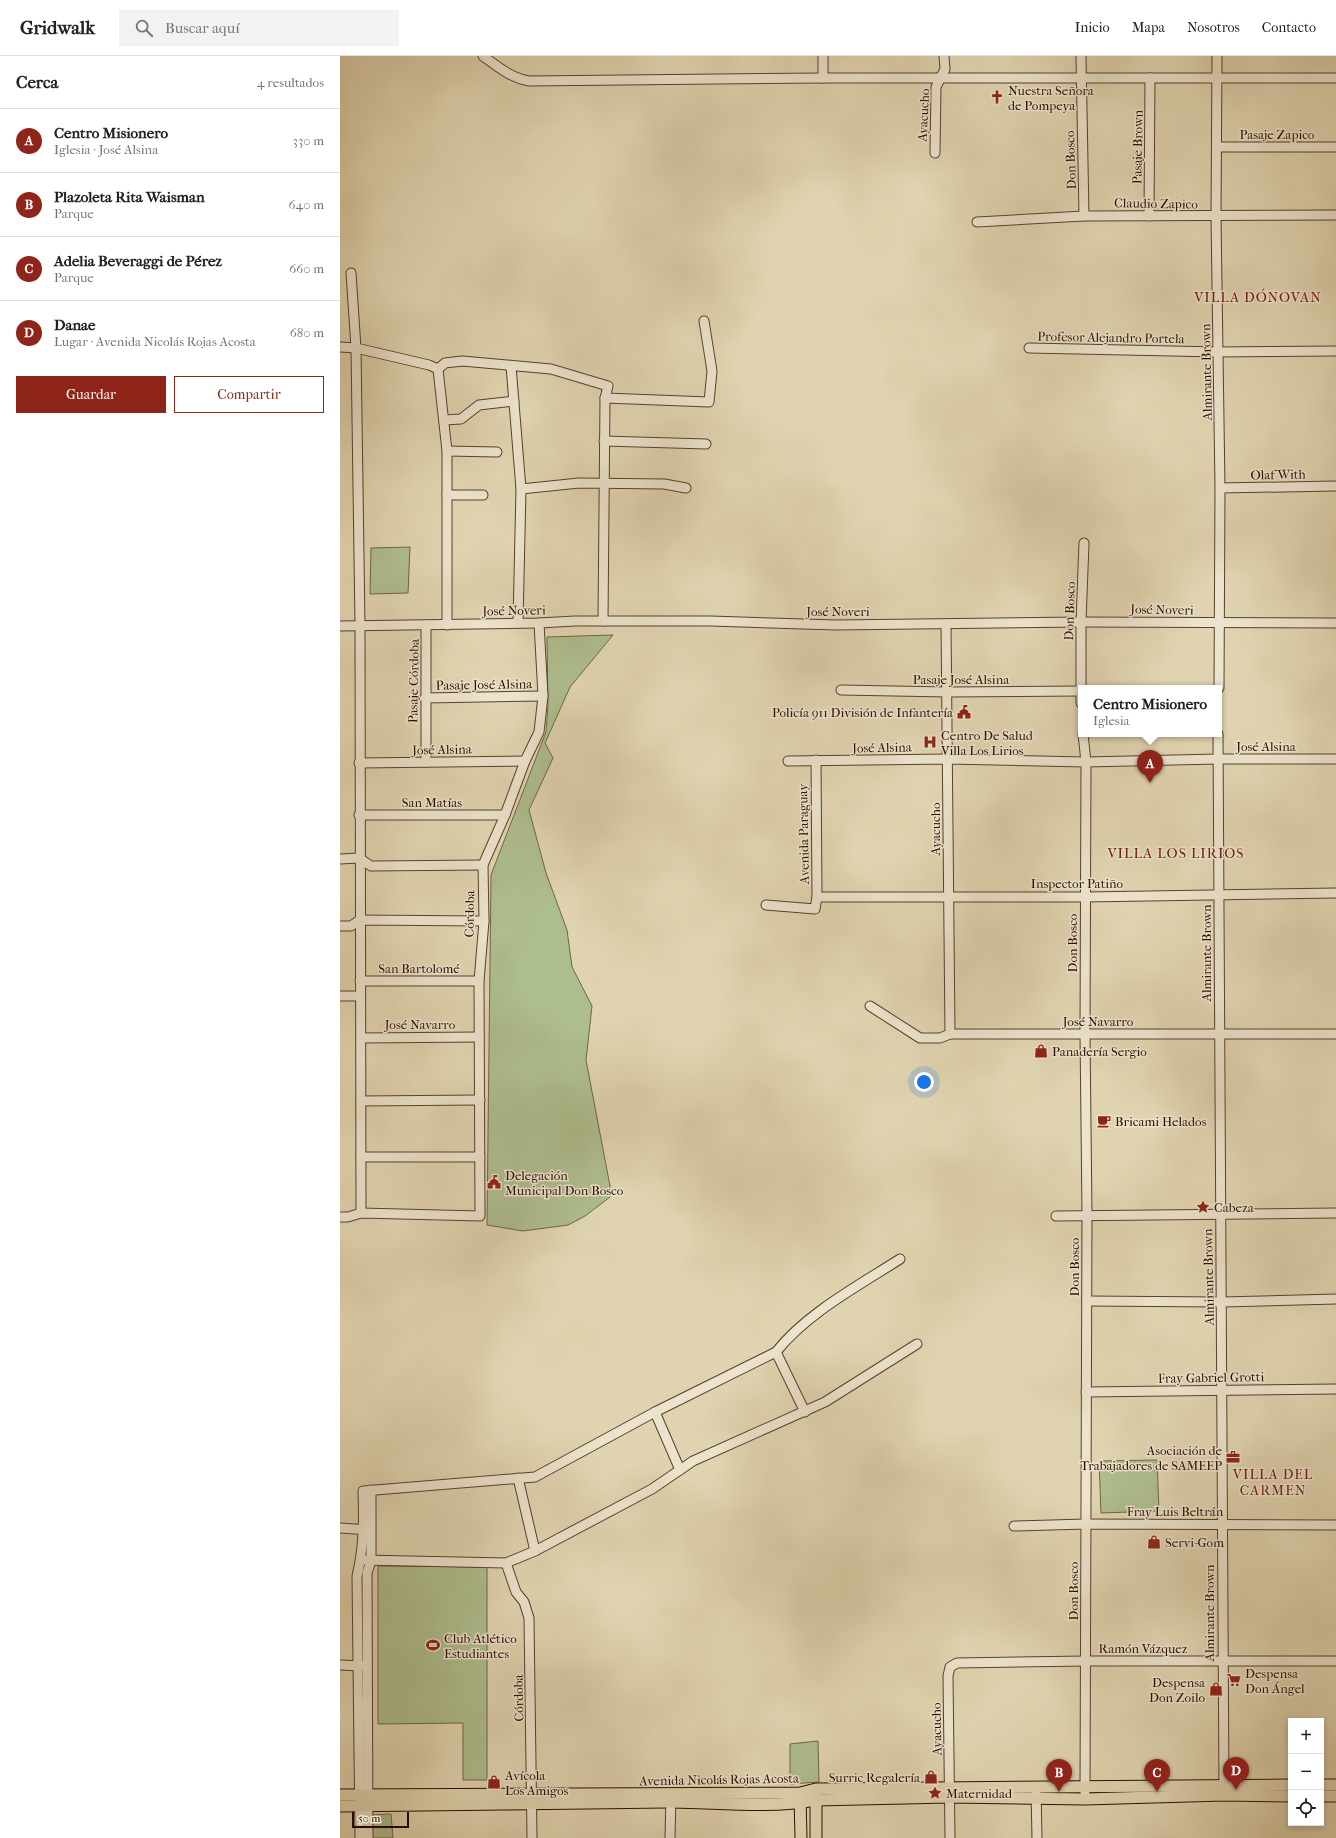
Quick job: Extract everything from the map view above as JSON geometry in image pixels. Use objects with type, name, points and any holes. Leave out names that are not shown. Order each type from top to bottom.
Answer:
[{"type":"main road","name":"Avenida Nicolás Rojas Acosta","points":[[950,1792],[1036,1799],[1084,1799],[1288,1785]]},
{"type":"main road","points":[[1324,1785],[1336,1785]]},
{"type":"main road","name":"Avenida Nicolás Rojas Acosta","points":[[340,1806],[363,1801],[800,1798],[816,1795],[950,1792],[1036,1786],[1224,1790],[1288,1796]]},
{"type":"main road","name":"Avenida Nicolás Rojas Acosta","points":[[340,1795],[363,1801]]},
{"type":"main road","points":[[816,1795],[816,1838]]},
{"type":"main road","points":[[1324,1796],[1336,1796]]},
{"type":"main road","points":[[800,1798],[801,1838]]},
{"type":"street","points":[[483,56],[504,72],[517,79],[529,81],[823,78],[1336,78]]},
{"type":"street","points":[[823,56],[823,78]]},
{"type":"street","name":"Ayacucho","points":[[935,153],[936,87],[945,69],[944,56]]},
{"type":"street","name":"Don Bosco","points":[[1081,56],[1084,216]]},
{"type":"street","name":"Almirante Brown","points":[[1217,56],[1216,217],[1220,488],[1219,685]]},
{"type":"street","name":"Pasaje Brown","points":[[1149,216],[1150,78]]},
{"type":"street","name":"Pasaje Zapico","points":[[1217,147],[1336,147]]},
{"type":"street","name":"Claudio Zapico","points":[[976,222],[1084,216],[1216,217],[1336,215]]},
{"type":"street","points":[[340,1217],[348,1218],[361,1213],[362,1157],[359,815],[360,625],[356,348],[352,273]]},
{"type":"street","points":[[604,398],[709,402],[712,371],[704,321]]},
{"type":"street","points":[[340,347],[356,348],[429,364],[438,369]]},
{"type":"street","name":"Profesor Alejandro Portela","points":[[1029,348],[1219,352],[1336,351]]},
{"type":"street","points":[[438,369],[445,363],[462,361],[551,369],[608,386],[604,398],[603,621]]},
{"type":"street","points":[[511,366],[521,489],[518,623]]},
{"type":"street","points":[[438,369],[447,451],[447,625]]},
{"type":"street","points":[[444,420],[461,420],[479,405],[514,401]]},
{"type":"street","points":[[604,441],[706,444]]},
{"type":"street","points":[[447,451],[497,452]]},
{"type":"street","points":[[521,489],[579,483],[664,484],[686,488]]},
{"type":"street","name":"Olaf With","points":[[1220,488],[1336,486]]},
{"type":"street","points":[[447,495],[483,495]]},
{"type":"street","name":"Don Bosco","points":[[1080,685],[1084,543]]},
{"type":"street","name":"José Noveri","points":[[340,626],[447,625],[575,621],[710,621],[836,625],[1081,622],[1336,623]]},
{"type":"street","name":"Córdoba","points":[[361,1213],[480,1216],[479,981],[484,921],[483,865],[505,815],[525,761],[539,732],[543,696],[539,623]]},
{"type":"street","name":"Ayacucho","points":[[946,624],[948,692],[950,1034]]},
{"type":"street","name":"Pasaje Córdoba","points":[[426,625],[426,762]]},
{"type":"street","name":"Pasaje José Alsina","points":[[841,690],[1078,692]]},
{"type":"street","name":"Pasaje José Alsina","points":[[425,698],[543,696]]},
{"type":"street","name":"Don Bosco","points":[[1083,737],[1086,762],[1085,1035],[1087,1215],[1086,1661],[1084,1799]]},
{"type":"street","name":"Almirante Brown","points":[[1218,737],[1220,1214],[1222,1302],[1222,1661],[1224,1790]]},
{"type":"street","name":"José Alsina","points":[[788,761],[948,759],[1086,762],[1218,759],[1336,760]]},
{"type":"street","name":"Avenida Paraguay","points":[[766,905],[815,908],[817,897],[816,760]]},
{"type":"street","name":"José Alsina","points":[[359,763],[525,761]]},
{"type":"street","name":"San Matías","points":[[359,815],[505,815]]},
{"type":"street","points":[[340,859],[360,858],[371,866],[483,865]]},
{"type":"street","name":"Inspector Patiño","points":[[817,897],[1086,897],[1219,894],[1336,894]]},
{"type":"street","points":[[340,926],[351,926],[360,920],[484,921]]},
{"type":"street","name":"San Bartolomé","points":[[360,981],[479,981]]},
{"type":"street","points":[[340,996],[360,996]]},
{"type":"street","name":"José Navarro","points":[[870,1006],[920,1038],[940,1038],[950,1034],[1336,1034]]},
{"type":"street","name":"José Navarro","points":[[361,1038],[479,1037]]},
{"type":"street","points":[[361,1101],[480,1100]]},
{"type":"street","points":[[362,1157],[480,1157]]},
{"type":"street","points":[[1056,1216],[1336,1214]]},
{"type":"street","points":[[360,1838],[363,1801],[367,1666],[367,1573],[371,1560],[368,1530],[367,1490],[535,1477],[655,1412],[776,1352],[788,1337],[815,1315],[900,1259]]},
{"type":"street","points":[[1087,1302],[1336,1300]]},
{"type":"street","points":[[361,1560],[506,1563],[535,1551],[652,1489],[693,1461],[825,1402],[917,1344]]},
{"type":"street","points":[[776,1352],[805,1412]]},
{"type":"street","name":"Fray Gabriel Grotti","points":[[1086,1392],[1336,1389]]},
{"type":"street","points":[[655,1412],[680,1470]]},
{"type":"street","points":[[518,1478],[535,1551]]},
{"type":"street","name":"Fray Luis Beltrán","points":[[1014,1526],[1222,1523],[1336,1525]]},
{"type":"street","points":[[341,1528],[368,1530]]},
{"type":"street","points":[[368,1530],[357,1576],[357,1666],[363,1801],[368,1838]]},
{"type":"street","name":"Córdoba","points":[[506,1563],[516,1592],[524,1602],[529,1618],[532,1838]]},
{"type":"street","name":"Ramón Vázquez","points":[[950,1667],[957,1663],[1086,1661],[1336,1661]]},
{"type":"street","points":[[340,1665],[367,1666]]},
{"type":"street","name":"Ayacucho","points":[[950,1667],[948,1676],[950,1838]]},
{"type":"street","points":[[1036,1786],[1037,1838]]},
{"type":"street","points":[[670,1799],[670,1838]]},
{"type":"green space","points":[[410,547],[408,593],[370,594],[371,548]]},
{"type":"green space","points":[[613,635],[570,687],[545,743],[553,758],[529,810],[546,873],[567,930],[572,967],[592,1006],[586,1060],[610,1186],[610,1197],[585,1216],[568,1225],[523,1231],[487,1225],[491,875],[546,732],[548,706],[547,637]]},
{"type":"green space","points":[[1157,1460],[1159,1511],[1101,1513],[1099,1461]]},
{"type":"green space","name":"Club Atlético Estudiantes","points":[[378,1566],[487,1567],[487,1780],[463,1780],[463,1723],[378,1724]]},
{"type":"green space","points":[[818,1741],[819,1782],[790,1784],[790,1744]]},
{"type":"green space","points":[[391,1814],[393,1838],[370,1838],[369,1815]]},
{"type":"place","name":"Nuestra Señora de Pompeya","points":[[997,97]]},
{"type":"place","name":"Policía 911 División de Infantería","points":[[964,712]]},
{"type":"place","name":"Centro De Salud Villa Los Lirios","points":[[930,742]]},
{"type":"place","name":"Centro Misionero","points":[[1150,783]]},
{"type":"place","name":"Panadería Sergio","points":[[1041,1051]]},
{"type":"place","name":"Bricami Helados","points":[[1104,1121]]},
{"type":"place","name":"Delegación Municipal Don Bosco","points":[[494,1182]]},
{"type":"place","name":"Cabeza","points":[[1203,1207]]},
{"type":"place","name":"Asociación de Trabajadores de SAMEEP","points":[[1233,1457]]},
{"type":"place","name":"Servi-Gom","points":[[1154,1542]]},
{"type":"place","name":"Club Atlético Estudiantes","points":[[433,1645]]},
{"type":"place","name":"Despensa Don Ángel","points":[[1234,1680]]},
{"type":"place","name":"Despensa Don Zoilo","points":[[1216,1689]]},
{"type":"place","name":"Surric Regalería","points":[[931,1777]]},
{"type":"place","name":"Avícola Los Amigos","points":[[494,1782]]},
{"type":"place","name":"Danae","points":[[1236,1790]]},
{"type":"place","name":"Plazoleta Rita Waisman","points":[[1059,1792]]},
{"type":"place","name":"Adelia Beveraggi de Pérez","points":[[1157,1792]]},
{"type":"place","name":"Maternidad","points":[[935,1793]]},
{"type":"district","name":"VILLA DÓNOVAN","points":[[1258,297]]},
{"type":"district","name":"VILLA LOS LIRIOS","points":[[1176,853]]},
{"type":"district","name":"VILLA DEL CARMEN","points":[[1273,1482]]}]
